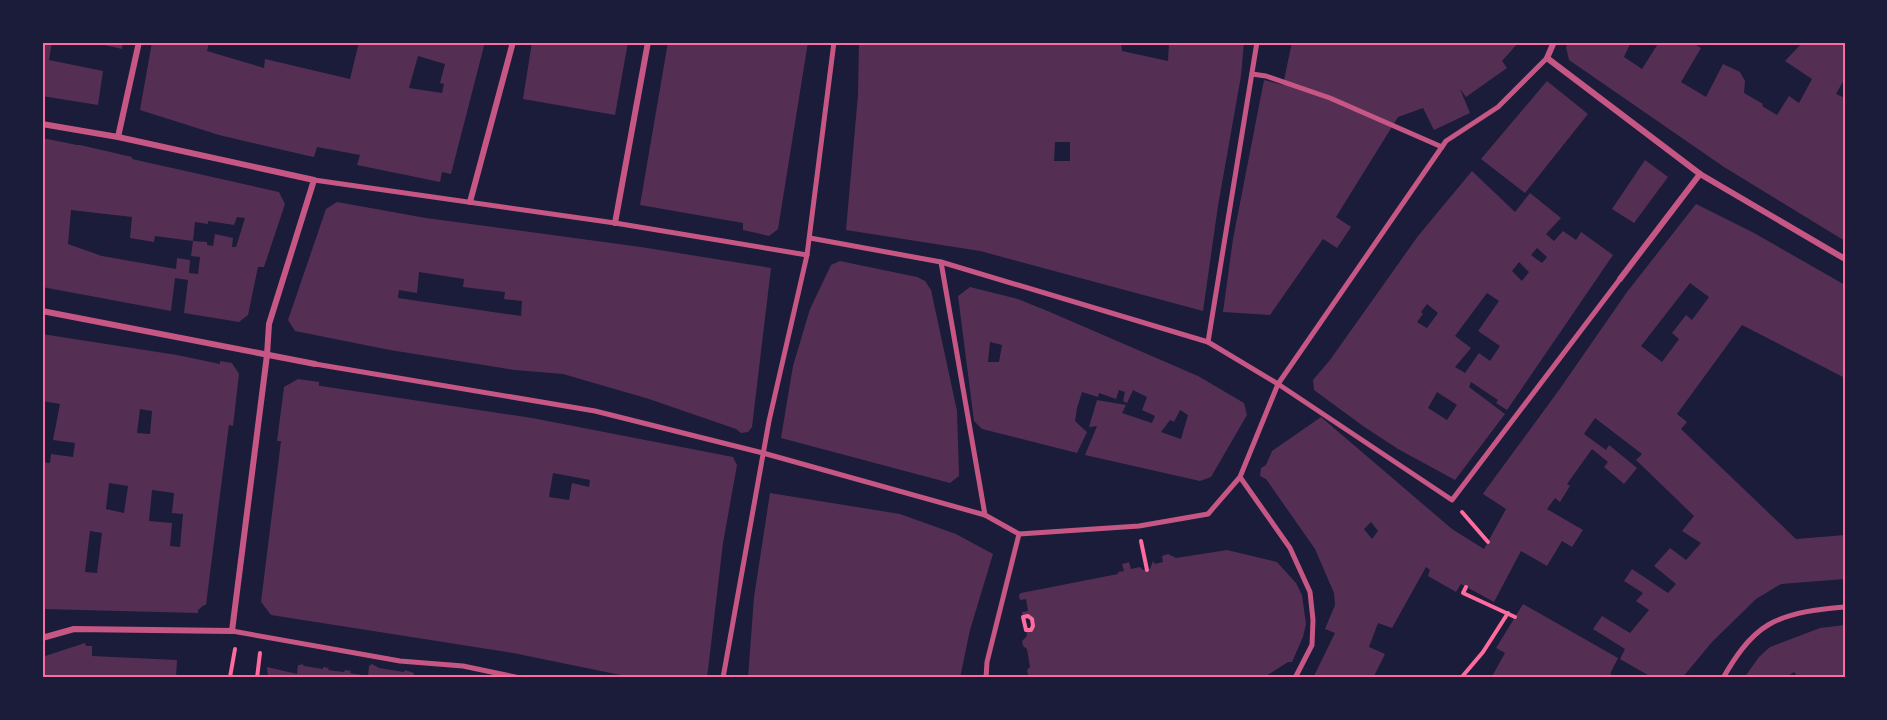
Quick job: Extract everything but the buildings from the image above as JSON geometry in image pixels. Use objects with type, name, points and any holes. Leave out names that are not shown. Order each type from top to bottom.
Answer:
[{"type":"street","points":[[118,137],[139,42]]},
{"type":"street","points":[[470,202],[513,42]]},
{"type":"street","points":[[615,224],[648,42]]},
{"type":"street","points":[[723,678],[763,453],[810,238],[834,42]]},
{"type":"street","points":[[1208,342],[1257,42]]},
{"type":"street","points":[[42,311],[315,364],[595,411],[763,453],[985,515],[1019,534],[1139,526],[1208,513],[1240,477],[1278,384],[1446,141],[1498,107],[1546,58],[1554,42]]},
{"type":"street","points":[[1546,58],[1700,174],[1845,259]]},
{"type":"street","points":[[1252,74],[1266,76],[1330,98],[1442,147]]},
{"type":"street","points":[[42,124],[118,137],[314,180],[807,255]]},
{"type":"street","points":[[810,238],[941,262],[1208,342],[1278,384],[1452,500],[1700,174]]},
{"type":"street","points":[[235,632],[269,324],[314,180]]},
{"type":"street","points":[[941,262],[985,515]]},
{"type":"street","points":[[1240,477],[1290,548],[1310,592],[1313,620],[1312,645],[1295,678]]},
{"type":"street","points":[[986,678],[987,662],[1019,534]]},
{"type":"street","points":[[1723,678],[1748,643],[1768,625],[1801,613],[1845,606]]},
{"type":"street","points":[[42,638],[74,629],[235,632],[400,660],[463,666],[520,678]]},
{"type":"path","points":[[1452,500],[1488,542]]},
{"type":"path","points":[[1139,526],[1147,570]]},
{"type":"path","points":[[1466,587],[1463,593],[1515,617]]},
{"type":"path","points":[[1461,678],[1483,652],[1508,613]]},
{"type":"path","points":[[235,632],[230,677],[237,678]]}]
